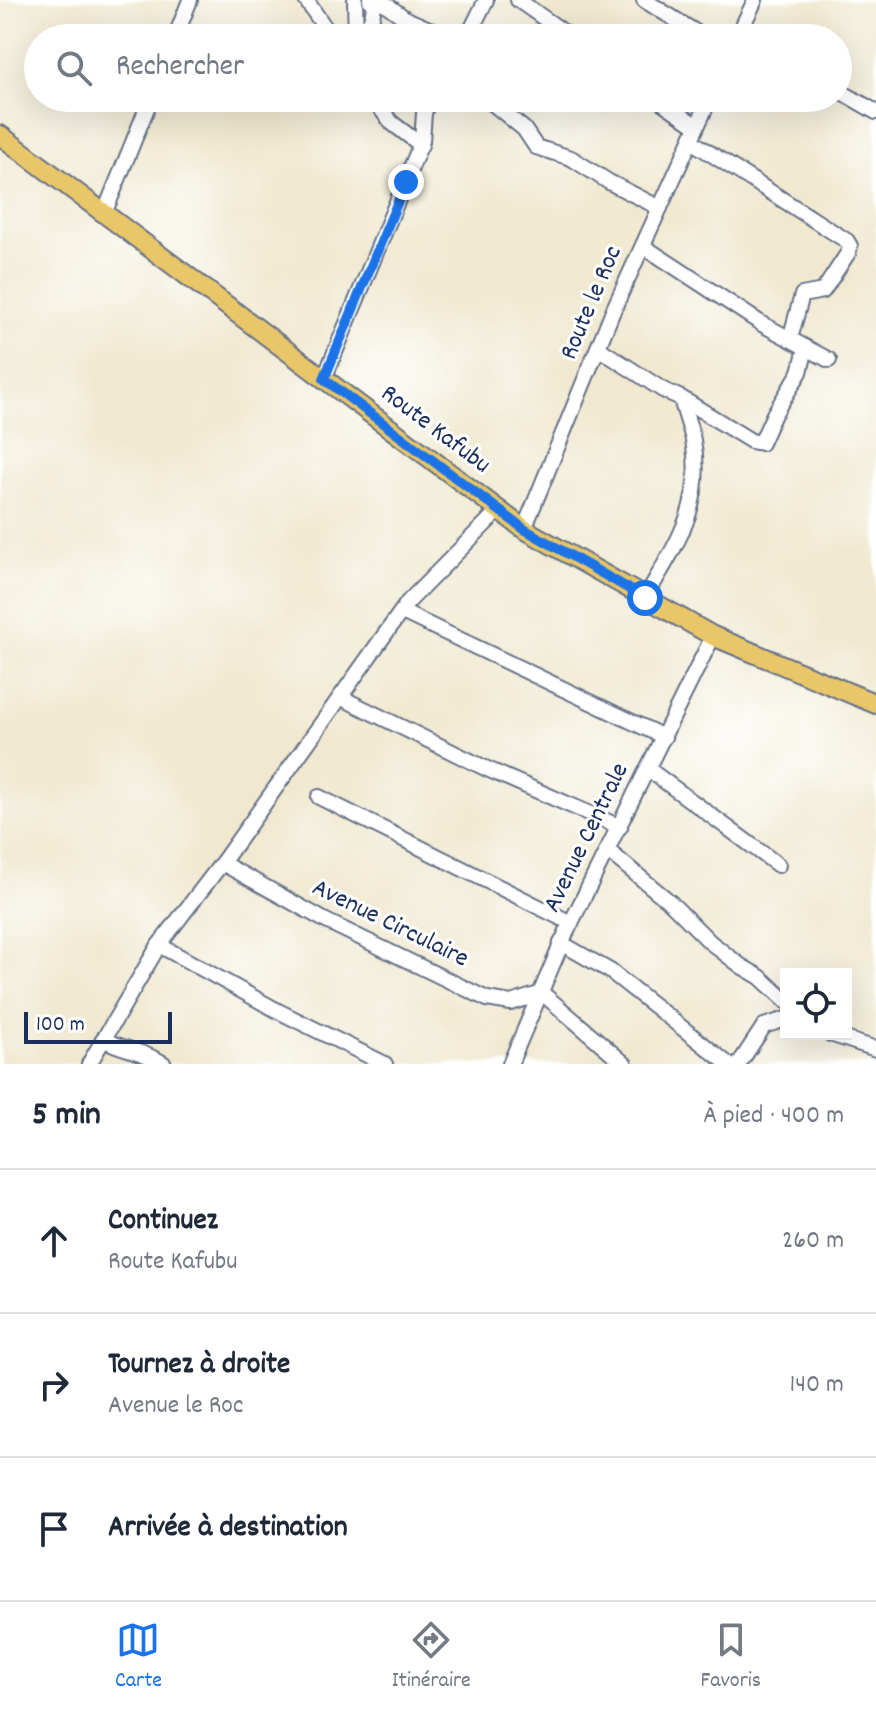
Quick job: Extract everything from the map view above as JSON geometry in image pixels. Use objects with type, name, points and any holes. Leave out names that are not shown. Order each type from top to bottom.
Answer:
[{"type":"main road","name":"Route Kafubu","points":[[0,135],[524,529],[713,636],[876,704]]},
{"type":"street","points":[[181,24],[190,0]]},
{"type":"street","points":[[306,0],[322,24]]},
{"type":"street","points":[[355,0],[356,24]]},
{"type":"street","points":[[369,24],[372,0],[383,2],[417,24]]},
{"type":"street","points":[[474,24],[486,0]]},
{"type":"street","points":[[518,0],[552,24]]},
{"type":"street","points":[[644,0],[683,24]]},
{"type":"street","points":[[747,24],[755,0]]},
{"type":"street","points":[[852,98],[876,112]]},
{"type":"street","points":[[104,214],[145,112]]},
{"type":"street","points":[[383,112],[392,123],[421,145]]},
{"type":"street","points":[[324,379],[421,145],[424,112]]},
{"type":"street","points":[[503,112],[524,129],[536,147],[571,158],[660,208]]},
{"type":"street","points":[[676,112],[697,126]]},
{"type":"street","name":"Route le Roc","points":[[524,529],[598,348],[704,112]]},
{"type":"street","points":[[691,141],[847,241],[850,246],[823,291],[806,293],[799,299],[790,339]]},
{"type":"street","points":[[643,246],[727,302],[829,360]]},
{"type":"street","points":[[598,348],[663,390],[751,441],[761,443],[782,399],[800,372],[806,348]]},
{"type":"street","points":[[645,598],[685,529],[694,503],[693,441],[681,398]]},
{"type":"street","points":[[89,1064],[159,945],[222,863],[402,612],[499,510]]},
{"type":"street","points":[[402,612],[664,737]]},
{"type":"street","name":"Avenue Centrale","points":[[512,1063],[561,943],[713,636]]},
{"type":"street","points":[[340,697],[485,768],[620,827]]},
{"type":"street","points":[[648,769],[778,865]]},
{"type":"street","points":[[319,797],[571,923]]},
{"type":"street","points":[[607,850],[671,903],[710,942],[760,977],[780,995]]},
{"type":"street","name":"Avenue Circulaire","points":[[222,863],[326,921],[487,999],[511,1003],[542,993]]},
{"type":"street","points":[[561,943],[610,971],[728,1064]]},
{"type":"street","points":[[159,945],[278,1011],[385,1064]]},
{"type":"street","points":[[542,993],[625,1064]]},
{"type":"street","points":[[739,1064],[764,1026],[780,1021]]},
{"type":"street","points":[[103,1039],[164,1064]]},
{"type":"street","points":[[848,1040],[876,1049]]},
{"type":"route","points":[[406,182],[324,379],[524,529],[645,598]]}]
